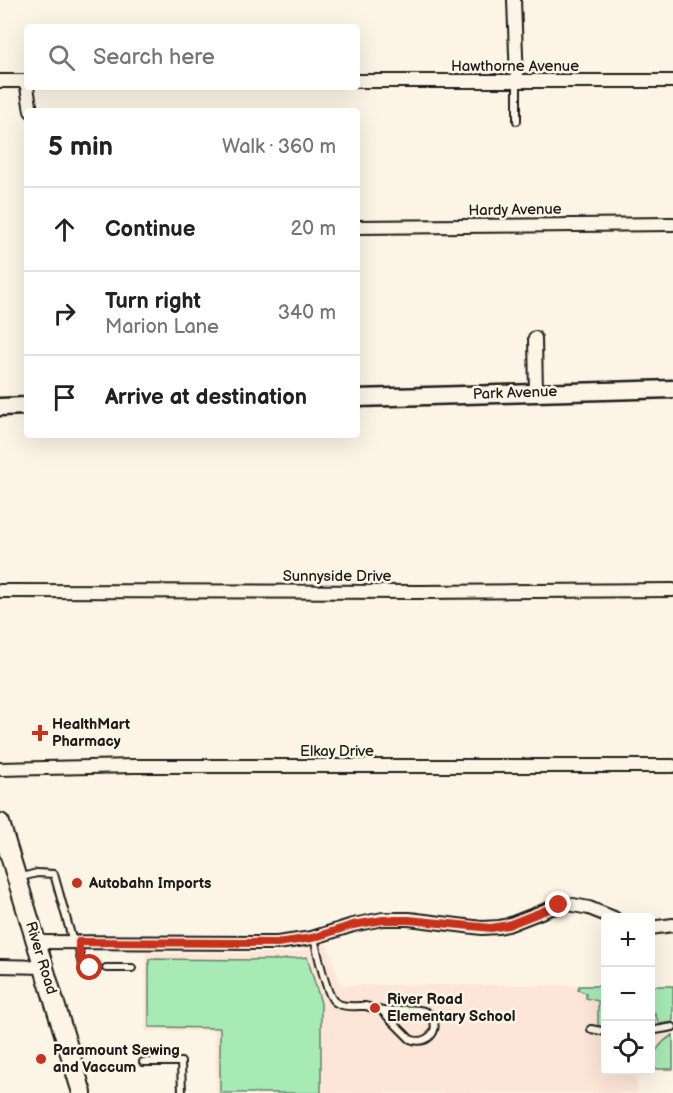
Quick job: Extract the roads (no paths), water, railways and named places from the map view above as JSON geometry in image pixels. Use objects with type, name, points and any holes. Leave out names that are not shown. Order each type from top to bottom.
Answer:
[{"type":"main road","name":"River Road","points":[[0,823],[3,842],[17,879],[82,1093]]},
{"type":"street","points":[[514,0],[517,81]]},
{"type":"street","points":[[0,81],[24,84]]},
{"type":"street","name":"Hawthorne Avenue","points":[[360,81],[673,81]]},
{"type":"street","points":[[28,90],[31,108]]},
{"type":"street","name":"Hardy Avenue","points":[[360,227],[673,224]]},
{"type":"street","points":[[535,338],[536,393]]},
{"type":"street","name":"Park Avenue","points":[[360,398],[673,389]]},
{"type":"street","points":[[0,407],[24,406]]},
{"type":"street","name":"Sunnyside Drive","points":[[0,591],[673,590]]},
{"type":"street","name":"Elkay Drive","points":[[0,769],[134,766],[673,766]]},
{"type":"street","points":[[36,942],[277,943],[314,937],[353,925],[383,920],[409,920],[491,928],[508,925],[568,904],[602,913]]},
{"type":"street","points":[[655,927],[673,925]]},
{"type":"street","points":[[0,966],[44,967]]},
{"type":"lane","points":[[517,81],[517,121]]},
{"type":"lane","points":[[17,879],[37,873],[54,874],[82,963],[88,968],[98,968]]},
{"type":"lane","points":[[314,937],[329,993],[333,1000],[343,1005],[367,1006],[382,1011],[418,1010],[425,1012],[432,1018],[433,1030],[424,1041],[414,1041],[382,1011]]},
{"type":"lane","points":[[106,968],[132,968]]},
{"type":"lane","points":[[655,1030],[673,1026]]},
{"type":"lane","points":[[591,1029],[601,1031]]},
{"type":"lane","points":[[143,1062],[181,1062],[182,1093]]},
{"type":"place","name":"HealthMart Pharmacy","points":[[40,733]]},
{"type":"place","name":"Autobahn Imports","points":[[77,883]]},
{"type":"place","name":"River Road Elementary School","points":[[375,1008]]},
{"type":"place","name":"Paramount Sewing and Vaccum","points":[[41,1059]]}]
